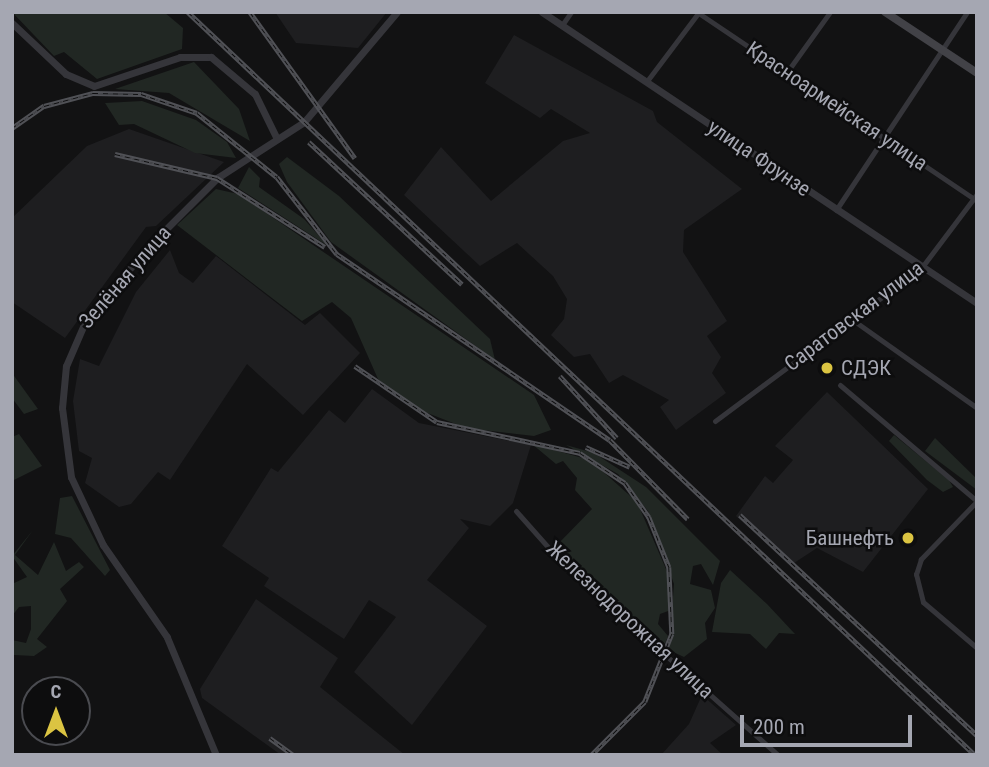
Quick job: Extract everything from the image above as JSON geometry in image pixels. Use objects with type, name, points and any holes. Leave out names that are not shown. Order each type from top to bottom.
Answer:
[{"type":"main road","points":[[886,12],[977,74]]},
{"type":"street","name":"Зелёная улица","points":[[216,755],[167,637],[86,516],[65,452],[63,386],[77,334],[108,291],[217,178],[304,122],[397,12]]},
{"type":"street","name":"улица Фрунзе","points":[[542,12],[977,303]]},
{"type":"street","points":[[562,25],[571,12]]},
{"type":"street","points":[[787,72],[830,12]]},
{"type":"street","points":[[836,210],[938,48],[967,12]]},
{"type":"street","points":[[647,81],[698,13]]},
{"type":"street","name":"Красноармейская улица","points":[[698,13],[976,198]]},
{"type":"street","points":[[12,23],[66,74],[94,86],[180,57],[211,57],[255,94],[276,139]]},
{"type":"street","name":"Саратовская улица","points":[[715,421],[922,267],[976,198]]},
{"type":"street","points":[[850,318],[977,408]]},
{"type":"street","points":[[840,385],[977,501],[921,559],[916,574],[923,602],[977,648]]},
{"type":"street","name":"Железнодорожная улица","points":[[516,510],[564,565],[778,755]]},
{"type":"shaded area","points":[[12,12],[164,12],[183,28],[182,49],[97,79],[64,52],[54,56]]},
{"type":"shaded area","points":[[275,12],[387,12],[358,48],[296,43]]},
{"type":"shaded area","points":[[514,35],[653,111],[657,122],[742,189],[684,230],[683,252],[727,321],[707,336],[721,357],[712,373],[726,393],[676,430],[660,407],[669,400],[623,375],[609,383],[590,354],[574,357],[551,335],[564,319],[567,299],[553,276],[517,243],[480,266],[404,195],[441,147],[491,201],[563,141],[590,133],[551,109],[540,118],[485,83]]},
{"type":"shaded area","points":[[194,62],[239,109],[250,141],[169,93],[115,89]]},
{"type":"shaded area","points":[[142,101],[196,120],[227,142],[236,158],[195,153],[134,124],[119,125],[105,103]]},
{"type":"shaded area","points":[[129,129],[224,162],[156,226],[146,227],[65,338],[12,302],[12,218],[87,146]]},
{"type":"shaded area","points":[[287,157],[339,196],[490,339],[495,360],[331,242],[287,182],[279,164]]},
{"type":"shaded area","points":[[249,167],[260,178],[259,187],[304,219],[328,246],[238,188]]},
{"type":"shaded area","points":[[216,189],[238,194],[534,395],[551,430],[534,436],[466,428],[417,409],[391,391],[378,379],[351,318],[332,302],[302,321],[177,225]]},
{"type":"shaded area","points":[[170,250],[179,273],[193,283],[216,256],[305,325],[320,313],[360,353],[303,415],[247,364],[170,480],[158,472],[131,504],[119,507],[85,483],[92,458],[79,451],[73,401],[80,359],[99,366],[136,292]]},
{"type":"shaded area","points":[[12,373],[38,409],[24,414],[12,398]]},
{"type":"shaded area","points":[[372,389],[419,423],[531,445],[513,503],[490,526],[460,519],[469,528],[427,580],[487,626],[412,725],[354,672],[396,617],[369,600],[344,639],[264,586],[269,578],[222,546],[271,468],[278,472],[329,410],[345,423]]},
{"type":"shaded area","points":[[827,392],[928,489],[863,572],[817,548],[791,565],[736,516],[765,476],[773,483],[793,460],[775,446]]},
{"type":"shaded area","points":[[19,434],[42,466],[12,481],[12,437]]},
{"type":"shaded area","points":[[894,435],[949,480],[953,487],[943,492],[927,480],[889,441]]},
{"type":"shaded area","points":[[935,438],[977,479],[977,490],[925,451]]},
{"type":"shaded area","points":[[532,444],[590,460],[637,502],[669,576],[671,610],[660,614],[658,624],[668,636],[665,644],[567,563],[557,545],[592,509],[575,490],[577,478],[563,461],[556,464]]},
{"type":"shaded area","points":[[566,445],[594,453],[646,487],[720,561],[713,585],[701,564],[693,566],[690,584],[711,590],[715,608],[705,623],[707,639],[684,657],[669,650],[674,584],[648,511],[618,474]]},
{"type":"shaded area","points":[[72,496],[110,570],[105,576],[71,538],[55,534],[60,498]]},
{"type":"shaded area","points":[[33,530],[15,555],[38,575],[54,542],[66,571],[79,562],[84,567],[60,589],[67,601],[37,639],[47,647],[34,656],[14,655],[12,640],[26,643],[31,629],[31,606],[19,607],[12,616],[12,584],[27,577],[12,556]]},
{"type":"shaded area","points":[[730,570],[795,634],[779,633],[766,649],[750,634],[712,632],[721,583]]},
{"type":"shaded area","points":[[256,599],[338,658],[320,687],[405,755],[281,755],[202,698],[200,689]]},
{"type":"shaded area","points":[[702,695],[736,725],[710,743],[723,755],[661,755],[689,724]]},
{"type":"railway","points":[[188,12],[975,755]]},
{"type":"railway","points":[[250,12],[355,158]]},
{"type":"railway","points":[[12,128],[44,106],[93,93],[141,94],[197,113],[277,177],[337,254],[610,440],[688,519]]},
{"type":"railway","points":[[309,142],[462,284]]},
{"type":"railway","points":[[115,154],[217,178],[325,247]]},
{"type":"railway","points":[[355,366],[437,422],[580,453],[625,483],[649,517],[669,567],[672,634],[645,702],[592,755]]},
{"type":"railway","points":[[560,376],[617,438]]},
{"type":"railway","points":[[586,447],[630,467]]},
{"type":"railway","points":[[740,515],[977,735]]},
{"type":"railway","points":[[270,738],[293,755]]},
{"type":"place","name":"СДЭК","points":[[827,368]]},
{"type":"place","name":"Башнефть","points":[[908,538]]}]
